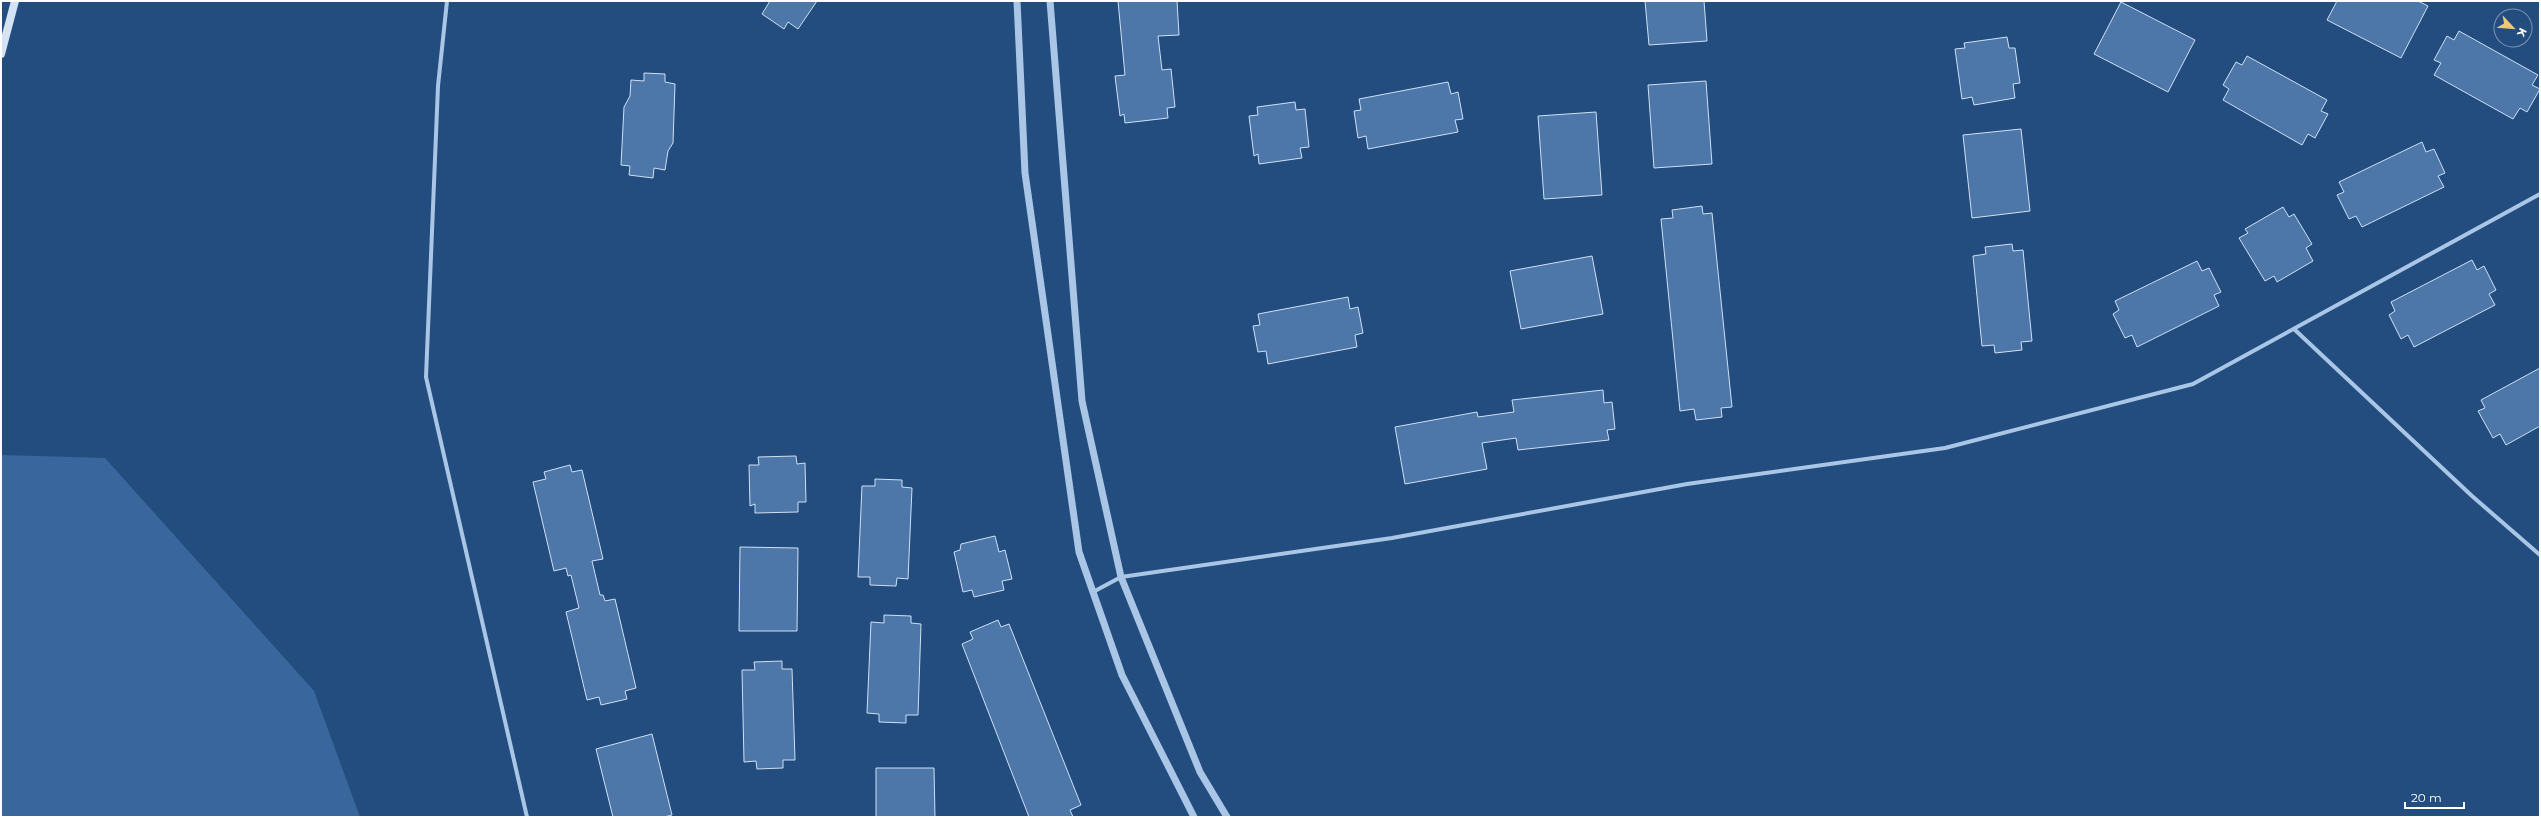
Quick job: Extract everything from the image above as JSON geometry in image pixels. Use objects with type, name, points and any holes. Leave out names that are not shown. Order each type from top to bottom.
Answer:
[{"type":"main road","points":[[1,54],[15,1]]},
{"type":"street","points":[[447,1],[438,86],[426,376],[527,817]]},
{"type":"street","points":[[1017,1],[1026,181],[1079,552],[1122,675],[1194,817]]},
{"type":"street","points":[[1050,1],[1082,401],[1121,577],[1200,772],[1228,817]]},
{"type":"street","points":[[1093,592],[1121,577],[1392,538],[1687,484],[1945,448],[2193,384],[2540,194]]},
{"type":"street","points":[[2294,329],[2472,496],[2540,555]]},
{"type":"shaded area","points":[[1,455],[105,458],[314,691],[360,817],[1,817]]},
{"type":"building","points":[[770,1],[817,1],[798,29],[788,22],[784,29],[762,14]]},
{"type":"building","points":[[1118,1],[1177,1],[1179,35],[1158,36],[1162,70],[1171,69],[1175,107],[1167,108],[1168,118],[1125,123],[1124,114],[1120,116],[1115,76],[1125,75]]},
{"type":"building","points":[[1645,1],[1704,1],[1707,41],[1649,45]]},
{"type":"building","points":[[2337,1],[2418,1],[2428,6],[2401,58],[2327,20]]},
{"type":"building","points":[[2121,2],[2195,40],[2168,92],[2094,54]]},
{"type":"building","points":[[2459,31],[2538,75],[2532,85],[2540,89],[2527,112],[2520,108],[2513,119],[2434,75],[2441,63],[2434,60],[2447,36],[2454,40]]},
{"type":"building","points":[[2007,37],[2009,48],[2015,48],[2020,83],[2013,84],[2015,98],[1974,105],[1972,97],[1962,99],[1955,49],[1965,48],[1964,43]]},
{"type":"building","points":[[2247,56],[2327,100],[2321,111],[2328,114],[2315,138],[2308,134],[2302,145],[2223,100],[2229,89],[2223,85],[2236,62],[2242,65]]},
{"type":"building","points":[[644,73],[665,74],[665,82],[675,84],[673,143],[668,151],[665,170],[654,168],[653,178],[629,175],[630,166],[621,165],[624,107],[630,96],[631,80],[644,81]]},
{"type":"building","points":[[1706,81],[1712,164],[1654,168],[1648,85]]},
{"type":"building","points":[[1448,82],[1451,94],[1458,92],[1463,119],[1455,120],[1458,132],[1368,149],[1366,136],[1358,138],[1354,111],[1361,110],[1359,99]]},
{"type":"building","points":[[1295,102],[1296,110],[1305,109],[1309,147],[1300,148],[1302,158],[1259,164],[1258,154],[1254,156],[1249,116],[1258,115],[1257,107]]},
{"type":"building","points":[[1596,112],[1602,195],[1544,199],[1538,116]]},
{"type":"building","points":[[2021,129],[2030,211],[1972,218],[1963,135]]},
{"type":"building","points":[[2422,142],[2426,152],[2434,149],[2445,173],[2438,176],[2444,187],[2362,227],[2356,216],[2349,219],[2337,195],[2344,192],[2339,182]]},
{"type":"building","points":[[1702,206],[1703,214],[1712,213],[1732,407],[1721,408],[1722,417],[1696,420],[1694,409],[1680,411],[1661,219],[1673,218],[1672,210]]},
{"type":"building","points":[[2283,207],[2289,217],[2294,214],[2312,244],[2306,248],[2313,261],[2277,282],[2274,276],[2265,281],[2239,238],[2248,233],[2245,229]]},
{"type":"building","points":[[2012,244],[2013,251],[2023,250],[2032,341],[2021,342],[2022,350],[1995,353],[1994,345],[1982,346],[1973,256],[1986,254],[1985,247]]},
{"type":"building","points":[[1592,256],[1603,314],[1521,329],[1510,271]]},
{"type":"building","points":[[2472,260],[2477,270],[2484,266],[2496,290],[2489,294],[2495,305],[2414,347],[2408,335],[2401,339],[2389,315],[2395,311],[2391,302]]},
{"type":"building","points":[[2197,261],[2202,271],[2209,268],[2221,292],[2214,295],[2219,306],[2137,347],[2132,335],[2125,338],[2113,314],[2119,310],[2115,301]]},
{"type":"building","points":[[1348,297],[1350,309],[1358,307],[1363,333],[1355,335],[1357,347],[1268,364],[1266,351],[1258,352],[1253,326],[1260,325],[1258,314]]},
{"type":"building","points":[[2540,368],[2540,426],[2506,445],[2500,434],[2493,438],[2478,411],[2485,408],[2481,400]]},
{"type":"building","points":[[1603,390],[1604,403],[1612,402],[1615,429],[1607,430],[1609,440],[1518,450],[1516,438],[1482,443],[1487,469],[1405,484],[1395,427],[1477,412],[1478,417],[1514,412],[1512,400]]},
{"type":"building","points":[[796,456],[797,464],[805,463],[806,502],[798,502],[798,512],[755,513],[755,504],[750,506],[749,465],[759,465],[758,457]]},
{"type":"building","points":[[570,465],[572,472],[582,470],[603,559],[592,561],[600,595],[603,595],[605,601],[615,599],[636,688],[625,691],[627,699],[601,705],[599,697],[587,700],[566,612],[579,608],[571,575],[568,576],[566,568],[554,571],[533,482],[546,479],[544,472]]},
{"type":"building","points":[[875,479],[902,480],[902,487],[912,488],[908,579],[897,578],[896,586],[870,585],[870,577],[858,577],[862,486],[875,486]]},
{"type":"building","points":[[995,536],[999,552],[1005,550],[1012,579],[1002,581],[1004,590],[974,597],[972,590],[963,592],[954,552],[960,550],[961,544]]},
{"type":"building","points":[[740,547],[798,548],[797,631],[739,631]]},
{"type":"building","points":[[884,615],[911,616],[911,623],[921,624],[918,715],[906,715],[906,723],[879,722],[879,714],[867,713],[871,622],[884,623]]},
{"type":"building","points":[[998,620],[1001,627],[1009,624],[1081,805],[1070,810],[1073,817],[1029,817],[962,644],[973,639],[970,632]]},
{"type":"building","points":[[782,661],[782,669],[792,669],[795,760],[783,760],[783,768],[757,769],[756,761],[744,762],[742,670],[755,670],[754,662]]},
{"type":"building","points":[[652,734],[672,815],[664,817],[613,817],[596,749]]},
{"type":"building","points":[[876,768],[934,768],[935,817],[876,817]]}]
